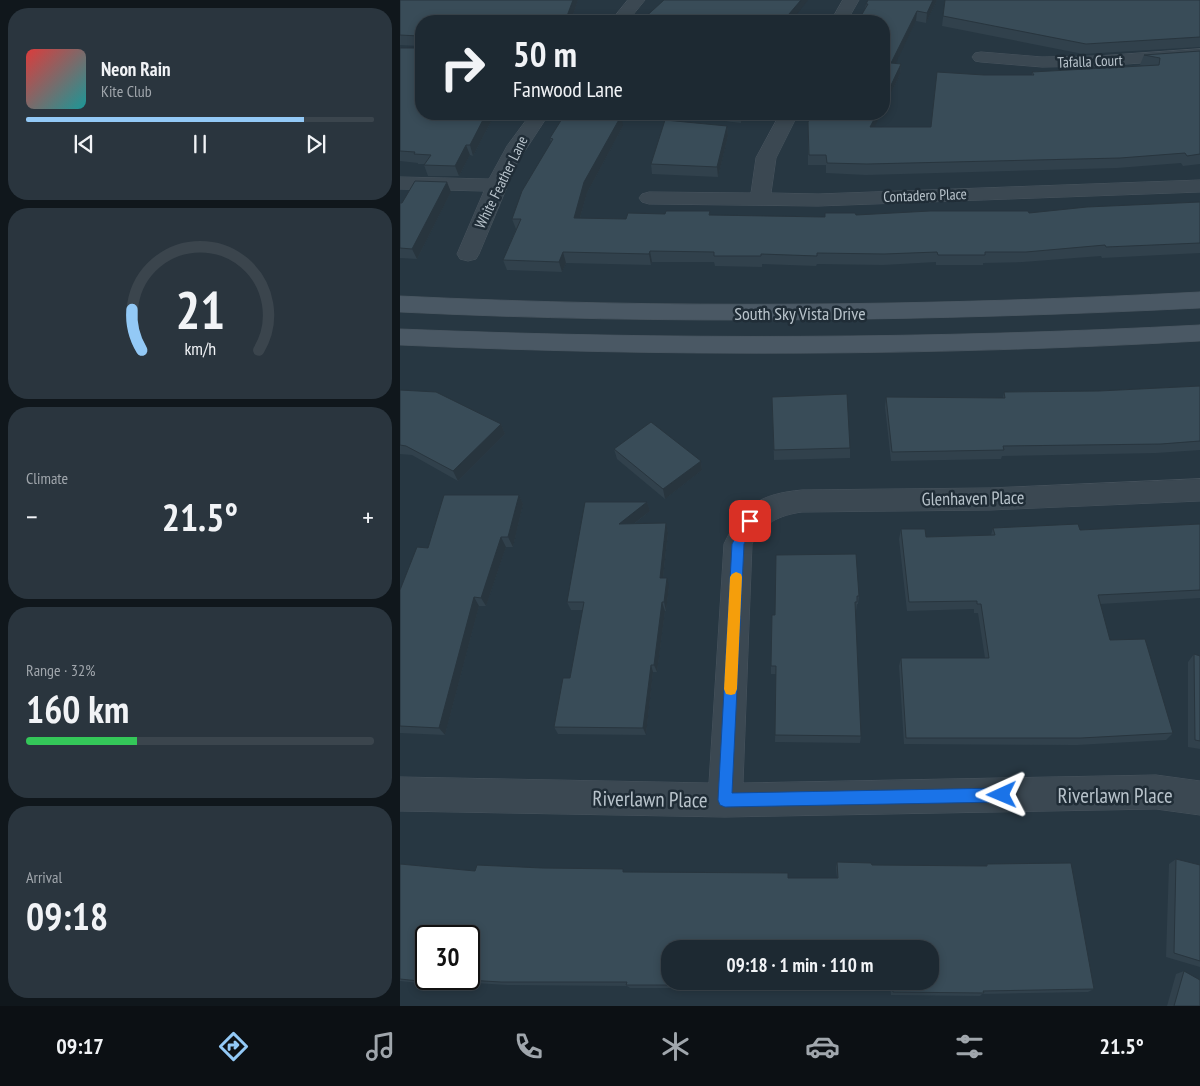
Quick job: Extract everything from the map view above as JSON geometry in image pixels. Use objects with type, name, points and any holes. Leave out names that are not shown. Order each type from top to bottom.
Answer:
[{"type":"main road","name":"South Sky Vista Drive","points":[[400,304],[582,311],[737,313],[965,311],[1200,300]]},
{"type":"main road","name":"South Sky Vista Drive","points":[[400,337],[585,344],[740,346],[987,342],[1200,333]]},
{"type":"street","points":[[624,15],[637,0]]},
{"type":"street","points":[[842,15],[850,0]]},
{"type":"street","name":"Tafalla Court","points":[[981,58],[1051,62],[1200,54]]},
{"type":"street","name":"White Feather Lane","points":[[468,254],[497,186],[524,133],[535,120]]},
{"type":"street","points":[[760,199],[766,158],[786,120]]},
{"type":"street","points":[[400,183],[497,186]]},
{"type":"street","name":"Contadero Place","points":[[650,198],[818,200],[1200,186]]},
{"type":"street","name":"Glenhaven Place","points":[[725,800],[738,544],[750,521],[761,512],[773,506],[802,501],[990,499],[1200,490]]},
{"type":"street","name":"Riverlawn Place","points":[[400,794],[725,800],[1156,792],[1200,798]]},
{"type":"building","points":[[400,0],[573,0],[567,15],[415,15],[415,36],[400,35]]},
{"type":"building","points":[[664,0],[801,0],[789,14],[794,15],[648,15]]},
{"type":"building","points":[[868,0],[933,0],[927,13],[917,11],[891,63],[901,64],[890,87],[890,15],[862,15],[868,4],[866,4]]},
{"type":"building","points":[[945,0],[1200,0],[1200,37],[1086,44],[943,16]]},
{"type":"building","points":[[400,48],[415,48],[415,120],[483,120],[470,145],[466,145],[455,166],[424,165],[431,155],[400,151]]},
{"type":"building","points":[[1200,51],[1200,154],[1187,156],[1185,153],[1120,158],[867,164],[827,163],[826,155],[809,155],[809,120],[874,120],[870,127],[931,127],[937,72],[984,75],[1034,75],[1032,72],[1159,65],[1160,58],[1144,55]]},
{"type":"building","points":[[561,120],[619,120],[584,182],[574,218],[626,219],[628,213],[665,214],[666,211],[710,211],[709,215],[825,217],[825,213],[855,213],[856,215],[930,211],[1028,211],[1029,213],[1087,207],[1200,202],[1200,243],[1106,247],[1105,245],[1026,252],[985,252],[985,255],[938,255],[937,252],[884,254],[817,253],[817,256],[761,254],[761,256],[714,256],[714,252],[650,251],[649,254],[563,252],[559,262],[503,260],[521,219],[512,219],[522,191],[553,139],[550,138]]},
{"type":"building","points":[[665,120],[727,126],[717,167],[651,164]]},
{"type":"building","points":[[415,181],[447,182],[412,249],[400,248],[400,203],[402,203]]},
{"type":"building","points":[[1200,386],[1200,441],[1161,444],[1003,446],[1004,450],[892,452],[886,397],[1005,398],[1004,392],[1099,391]]},
{"type":"building","points":[[400,390],[436,392],[501,424],[453,471],[406,446],[400,445]]},
{"type":"building","points":[[847,394],[850,448],[774,450],[772,397]]},
{"type":"building","points":[[651,422],[701,461],[663,489],[614,449]]},
{"type":"building","points":[[444,495],[519,495],[508,537],[501,537],[481,598],[474,597],[439,728],[400,726],[400,590],[417,547],[428,548]]},
{"type":"building","points":[[585,502],[647,502],[619,524],[666,523],[660,578],[667,578],[654,665],[651,665],[643,728],[554,727],[563,678],[570,678],[584,602],[567,602]]},
{"type":"building","points":[[1078,524],[1080,530],[1200,524],[1200,590],[1098,595],[1110,640],[1145,639],[1173,733],[1081,738],[906,738],[901,658],[989,658],[981,604],[977,604],[977,601],[909,602],[901,529],[925,529],[926,537],[995,535],[993,528]]},
{"type":"building","points":[[856,554],[859,596],[857,596],[857,602],[855,602],[861,736],[775,735],[776,666],[771,666],[772,615],[775,615],[776,555]]},
{"type":"building","points":[[1194,654],[1200,656],[1200,741],[1195,740]]},
{"type":"building","points":[[1176,859],[1200,865],[1200,961],[1174,953]]},
{"type":"building","points":[[837,862],[871,863],[872,865],[987,866],[987,864],[1071,863],[1094,989],[983,991],[984,993],[893,992],[893,990],[939,990],[939,940],[661,940],[661,985],[626,985],[627,982],[480,981],[480,925],[415,925],[415,981],[400,979],[400,864],[475,871],[477,865],[623,869],[623,872],[788,873],[788,878],[838,878]]},
{"type":"building","points":[[1184,971],[1200,980],[1200,1006],[1174,1006]]},
{"type":"slow traffic","points":[[731,689],[736,577]]},
{"type":"route","points":[[750,521],[738,544],[725,800],[1002,795]]}]
